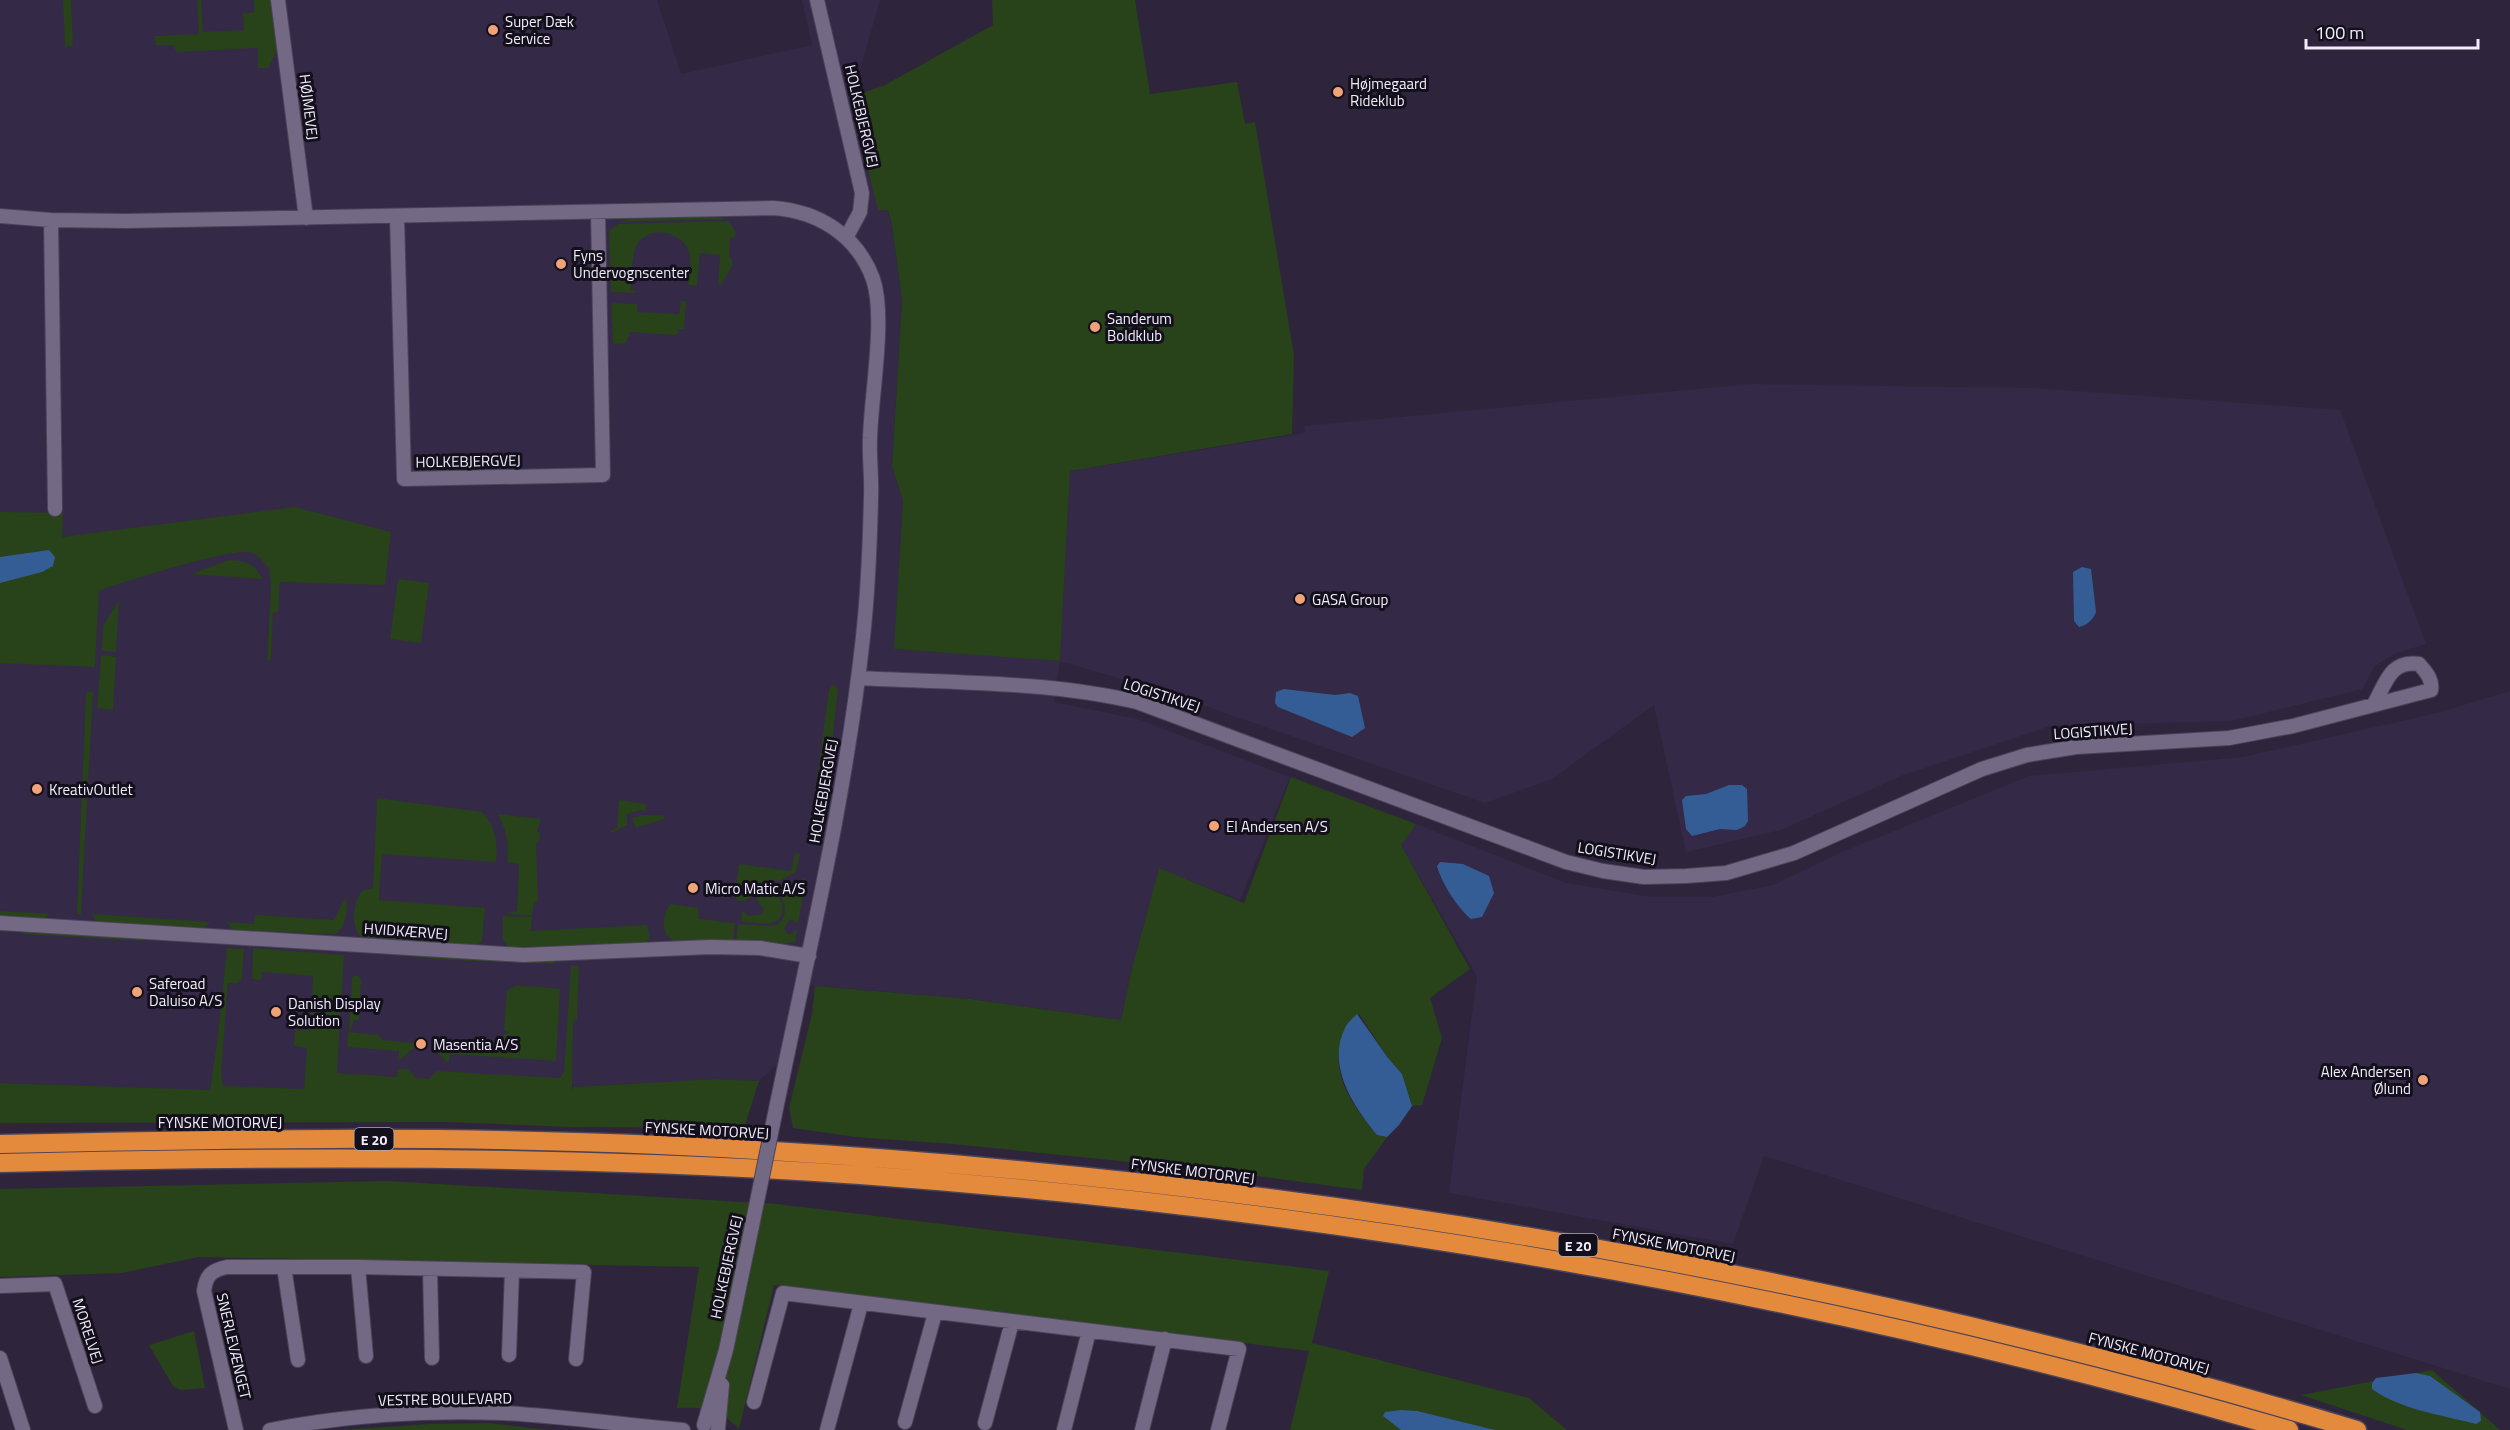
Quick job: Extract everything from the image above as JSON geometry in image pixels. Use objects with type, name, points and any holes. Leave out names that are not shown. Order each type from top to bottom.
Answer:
[{"type":"highway","name":"FYNSKE MOTORVEJ","points":[[0,1144],[172,1140],[410,1139],[650,1145],[874,1158],[1064,1174],[1204,1189],[1492,1231],[1739,1275],[2106,1360],[2357,1430]]},
{"type":"highway","name":"E 20","points":[[0,1163],[398,1157],[583,1161],[861,1175],[1191,1207],[1340,1226],[1491,1249],[1735,1294],[1976,1347],[2102,1378],[2289,1430]]},
{"type":"street","name":"HØJMEVEJ","points":[[278,0],[306,218]]},
{"type":"street","name":"HOLKEBJERGVEJ","points":[[817,0],[862,193],[860,212],[846,238]]},
{"type":"street","name":"HOLKEBJERGVEJ","points":[[0,216],[51,220],[306,218],[787,209],[820,220],[846,238],[857,249],[870,272],[878,308],[870,439],[870,513],[858,678],[836,820],[809,956],[709,1428]]},
{"type":"street","name":"HOLKEBJERGVEJ","points":[[397,217],[404,479],[603,475],[598,212]]},
{"type":"street","points":[[51,220],[55,509]]},
{"type":"street","name":"LOGISTIKVEJ","points":[[858,678],[1053,688],[1091,692],[1137,702],[1566,862],[1623,874],[1665,877],[1726,873],[1771,861],[1982,769],[2027,755],[2076,747],[2229,738],[2293,726],[2374,704]]},
{"type":"street","name":"HVIDKÆRVEJ","points":[[0,923],[523,955],[710,947],[760,948],[809,956]]},
{"type":"street","points":[[284,1267],[298,1360]]},
{"type":"street","points":[[358,1267],[366,1356]]},
{"type":"street","name":"SNERLEVÆNGET","points":[[236,1430],[204,1291],[205,1281],[216,1269],[358,1267],[584,1272],[576,1359]]},
{"type":"street","points":[[430,1269],[432,1358]]},
{"type":"street","points":[[509,1355],[512,1271]]},
{"type":"street","name":"MORELVEJ","points":[[0,1286],[55,1284],[95,1406]]},
{"type":"street","points":[[754,1402],[783,1293],[1239,1349],[1218,1430]]},
{"type":"street","points":[[827,1430],[861,1304]]},
{"type":"street","points":[[905,1422],[936,1313]]},
{"type":"street","points":[[985,1424],[1012,1322]]},
{"type":"street","points":[[1064,1430],[1089,1331]]},
{"type":"street","points":[[1142,1430],[1165,1339]]},
{"type":"street","points":[[0,1358],[23,1430]]},
{"type":"street","name":"VESTRE BOULEVARD","points":[[270,1430],[343,1419],[451,1413],[545,1416],[683,1430]]},
{"type":"street","name":"VESTRE BOULEVARD","points":[[621,1425],[639,1430]]},
{"type":"shaded area","points":[[0,0],[657,0],[681,74],[812,45],[802,0],[880,0],[853,95],[892,225],[902,300],[892,466],[903,501],[895,649],[1060,660],[1070,471],[1305,433],[1304,426],[1751,384],[2034,388],[2340,410],[2426,644],[2394,654],[2375,666],[2362,689],[2232,721],[2050,726],[1901,776],[1781,830],[1686,852],[1654,705],[1552,779],[1485,803],[1159,690],[1060,661],[1054,702],[1137,719],[1290,777],[1240,900],[1159,869],[1131,972],[1121,1020],[970,999],[807,985],[790,1067],[775,1066],[759,1081],[715,1079],[574,1087],[572,1094],[347,1097],[0,1083]]},
{"type":"shaded area","points":[[2510,691],[2510,1389],[1764,1156],[1733,1244],[1449,1193],[1477,976],[1400,844],[1416,824],[1566,883],[1652,897],[1712,897],[1773,885],[1840,853],[2029,776],[2243,757],[2437,713]]},
{"type":"green space","points":[[63,0],[71,0],[73,46],[65,46]]},
{"type":"green space","points":[[197,0],[201,0],[203,32],[244,30],[243,13],[254,13],[254,0],[271,0],[277,51],[268,68],[258,68],[258,48],[177,52],[172,45],[156,45],[155,36],[199,34]]},
{"type":"green space","name":"Sanderum Boldklub","points":[[992,0],[1135,0],[1150,94],[1237,82],[1245,124],[1255,122],[1294,355],[1292,434],[1070,471],[1060,661],[894,649],[903,501],[892,466],[902,300],[892,225],[888,210],[878,210],[850,97],[883,86],[993,25]]},
{"type":"green space","points":[[715,216],[726,219],[615,222],[634,218]]},
{"type":"green space","points":[[729,221],[736,233],[735,237],[730,238],[729,258],[732,259],[732,266],[722,284],[718,284],[720,255],[700,253],[697,286],[688,285],[690,260],[685,245],[672,235],[655,233],[641,240],[634,252],[631,290],[637,291],[634,293],[611,292],[609,231],[618,224]]},
{"type":"green space","points":[[681,301],[686,301],[684,329],[678,329],[677,335],[630,332],[626,343],[613,344],[611,306],[613,303],[637,304],[637,312],[679,314]]},
{"type":"green space","points":[[295,507],[391,532],[385,585],[280,582],[278,612],[273,613],[271,660],[267,661],[271,588],[269,568],[254,554],[241,552],[177,566],[99,591],[95,667],[0,663],[0,512],[63,513],[62,537]]},
{"type":"green space","points":[[229,560],[253,566],[262,579],[191,574]]},
{"type":"green space","points":[[398,579],[429,583],[421,643],[390,639]]},
{"type":"green space","points":[[119,600],[116,652],[102,651],[103,626]]},
{"type":"green space","points":[[101,655],[116,657],[113,710],[97,708]]},
{"type":"green space","points":[[832,685],[838,689],[829,773],[821,806],[817,843],[812,839],[813,807],[829,690]]},
{"type":"green space","points":[[86,692],[93,692],[81,914],[77,914]]},
{"type":"green space","points":[[1291,777],[1416,824],[1401,845],[1470,969],[1430,998],[1442,1038],[1422,1105],[1412,1106],[1402,1074],[1388,1058],[1359,1014],[1342,1042],[1339,1063],[1344,1086],[1362,1117],[1377,1135],[1387,1137],[1364,1169],[1362,1190],[1228,1172],[953,1144],[855,1137],[793,1128],[789,1108],[812,1014],[815,986],[970,999],[1121,1020],[1131,972],[1159,868],[1244,903]]},
{"type":"green space","points":[[377,798],[482,812],[487,817],[495,835],[496,862],[382,854],[379,900],[485,908],[482,941],[477,945],[361,937],[355,926],[354,914],[356,902],[362,891],[373,888]]},
{"type":"green space","points":[[619,800],[646,804],[645,811],[640,810],[627,814],[627,825],[612,833],[610,831],[617,828]]},
{"type":"green space","points":[[497,814],[541,819],[537,832],[540,833],[539,842],[536,843],[538,901],[534,903],[532,916],[505,913],[517,911],[519,864],[507,862],[506,837]]},
{"type":"green space","points":[[642,815],[664,815],[665,817],[636,828],[632,818]]},
{"type":"green space","points":[[795,853],[800,854],[796,872],[779,881],[769,880],[769,883],[776,883],[744,901],[738,901],[735,897],[739,864],[791,871]]},
{"type":"green space","points":[[806,877],[798,924],[792,920],[788,921],[784,929],[789,935],[797,929],[795,942],[783,944],[736,940],[738,924],[777,925],[783,918],[785,907],[780,895],[770,890],[782,883],[795,884]]},
{"type":"green space","points":[[768,891],[776,895],[782,903],[779,919],[767,924],[741,921],[742,910],[748,916],[761,914],[764,910],[756,899]]},
{"type":"green space","points":[[345,898],[347,910],[345,919],[336,934],[234,930],[226,922],[254,924],[255,915],[334,920]]},
{"type":"green space","points":[[670,904],[698,908],[699,919],[735,923],[733,940],[677,942],[671,939],[667,936],[664,926],[665,914]]},
{"type":"green space","points":[[0,911],[50,914],[43,919],[0,916]]},
{"type":"green space","points":[[92,914],[210,922],[204,927],[197,927],[102,922],[96,921]]},
{"type":"green space","points":[[503,916],[532,917],[531,931],[647,925],[650,938],[645,943],[513,947],[507,946],[503,939]]},
{"type":"green space","points":[[25,932],[137,938],[143,941],[21,934]]},
{"type":"green space","points":[[227,948],[244,949],[242,979],[238,983],[228,983],[221,1072],[223,1086],[304,1089],[307,1048],[294,1046],[295,1030],[310,1030],[313,976],[262,972],[261,980],[252,979],[253,948],[344,955],[337,1073],[397,1077],[398,1069],[408,1069],[416,1078],[429,1079],[437,1071],[560,1078],[564,1071],[571,966],[579,966],[577,1019],[573,1022],[572,1090],[574,1087],[715,1079],[759,1081],[744,1128],[569,1127],[446,1122],[0,1123],[0,1083],[210,1090]]},
{"type":"green space","points":[[362,952],[554,961],[556,964],[449,960]]},
{"type":"green space","points":[[358,975],[361,980],[359,1020],[354,1020],[351,1030],[349,1029],[352,977]]},
{"type":"green space","points":[[517,985],[560,989],[556,1061],[450,1054],[449,1062],[446,1062],[435,1049],[435,1044],[476,1047],[479,1042],[503,1043],[504,1034],[509,1033],[504,1030],[507,990]]},
{"type":"green space","points":[[348,1032],[379,1035],[382,1040],[414,1043],[414,1048],[398,1059],[399,1051],[347,1047]]},
{"type":"green space","points":[[388,1181],[777,1204],[1329,1271],[1312,1343],[1529,1398],[1567,1430],[1290,1430],[1309,1351],[774,1285],[739,1429],[725,1417],[711,1410],[677,1408],[699,1267],[198,1257],[122,1273],[0,1277],[0,1189]]},
{"type":"green space","points":[[194,1331],[205,1388],[181,1390],[173,1386],[149,1345]]},
{"type":"green space","points":[[2432,1370],[2500,1430],[2407,1430],[2301,1395]]},
{"type":"green space","points":[[489,1423],[547,1430],[343,1430],[429,1424]]},
{"type":"water","points":[[49,550],[55,557],[53,566],[42,572],[0,583],[0,557]]},
{"type":"water","points":[[2082,567],[2091,569],[2096,612],[2089,622],[2079,627],[2074,621],[2073,572]]},
{"type":"water","points":[[1284,689],[1335,695],[1350,693],[1358,696],[1365,728],[1352,737],[1278,707],[1275,703],[1276,692]]},
{"type":"water","points":[[1729,785],[1742,785],[1747,789],[1748,821],[1745,826],[1737,830],[1720,829],[1692,836],[1686,829],[1682,800],[1686,796],[1706,794]]},
{"type":"water","points":[[1440,862],[1463,864],[1489,876],[1494,893],[1482,917],[1471,919],[1455,902],[1439,873],[1437,866]]},
{"type":"water","points":[[1357,1014],[1402,1074],[1412,1106],[1399,1125],[1387,1137],[1377,1135],[1360,1112],[1345,1085],[1341,1071],[1340,1042],[1346,1026]]},
{"type":"water","points":[[2416,1373],[2430,1376],[2480,1412],[2481,1421],[2476,1424],[2422,1411],[2396,1402],[2372,1389],[2372,1383],[2376,1378]]},
{"type":"water","points":[[1417,1411],[1495,1430],[1401,1430],[1383,1416],[1385,1412]]},
{"type":"place","name":"Super Dæk Service","points":[[493,30]]},
{"type":"place","name":"Højmegaard Rideklub","points":[[1338,92]]},
{"type":"place","name":"Fyns Undervognscenter","points":[[561,264]]},
{"type":"place","name":"Sanderum Boldklub","points":[[1095,327]]},
{"type":"place","name":"GASA Group","points":[[1300,599]]},
{"type":"place","name":"KreativOutlet","points":[[37,789]]},
{"type":"place","name":"El Andersen A/S","points":[[1214,826]]},
{"type":"place","name":"Micro Matic A/S","points":[[693,888]]},
{"type":"place","name":"Saferoad Daluiso A/S","points":[[137,992]]},
{"type":"place","name":"Danish Display Solution","points":[[276,1012]]},
{"type":"place","name":"Masentia A/S","points":[[421,1044]]},
{"type":"place","name":"Alex Andersen Ølund","points":[[2423,1080]]}]
